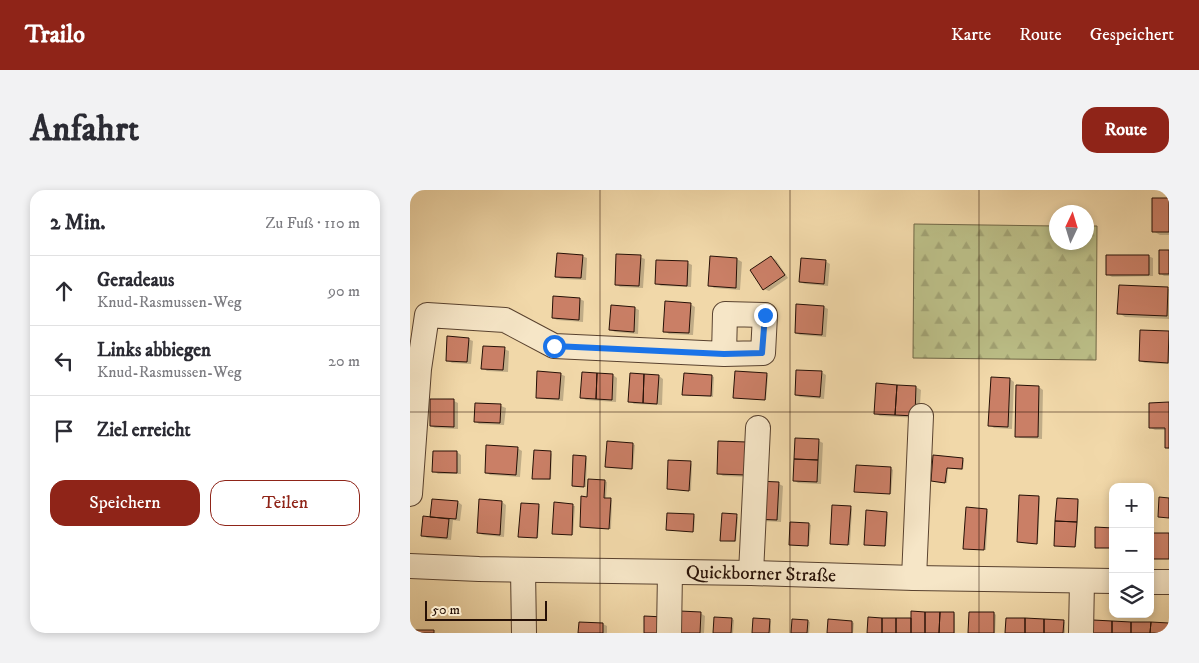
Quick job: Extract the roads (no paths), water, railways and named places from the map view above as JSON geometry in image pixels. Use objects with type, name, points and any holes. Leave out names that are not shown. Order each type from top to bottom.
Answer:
[{"type":"street","points":[[410,494],[419,369],[426,315],[505,320],[554,346],[724,354]]},
{"type":"street","points":[[914,578],[920,416]]},
{"type":"street","points":[[751,573],[758,428]]},
{"type":"street","name":"Quickborner Straße","points":[[410,566],[524,570],[1109,581]]},
{"type":"street","points":[[524,570],[524,633]]},
{"type":"street","points":[[669,633],[670,572]]},
{"type":"street","points":[[1082,581],[1082,633]]},
{"type":"street","points":[[1154,582],[1169,582]]}]
